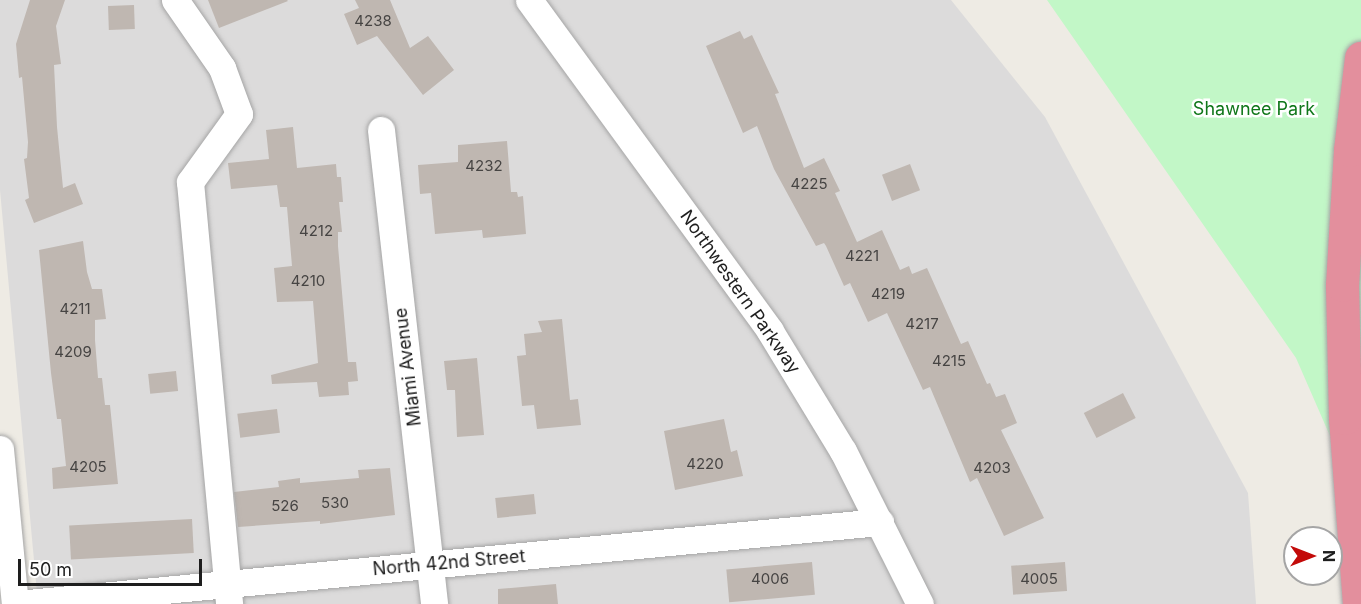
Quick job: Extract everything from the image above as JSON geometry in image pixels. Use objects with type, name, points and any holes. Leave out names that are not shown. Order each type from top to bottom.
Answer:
[{"type":"highway","points":[[1352,349],[1342,285],[1348,173],[1361,58]]},
{"type":"highway","points":[[1359,604],[1345,418],[1361,252]]},
{"type":"street","points":[[175,0],[222,68],[239,114],[190,183],[228,594]]},
{"type":"street","name":"Northwestern Parkway","points":[[529,0],[770,331],[843,451],[920,604]]},
{"type":"street","name":"Miami Avenue","points":[[381,130],[434,604]]},
{"type":"street","points":[[0,449],[6,565],[16,604]]},
{"type":"street","name":"North 42nd Street","points":[[16,604],[228,594],[431,564],[880,522]]},
{"type":"shaded area","points":[[0,0],[951,0],[1045,117],[1248,493],[1256,604],[38,604],[0,190]]},
{"type":"green space","name":"Shawnee Park","points":[[1047,0],[1361,0],[1361,507],[1296,358]]},
{"type":"building","points":[[30,0],[65,0],[56,26],[61,64],[54,65],[57,127],[63,188],[75,183],[83,204],[34,223],[25,200],[29,198],[24,159],[27,158],[28,142],[22,77],[19,78],[16,44]]},
{"type":"building","points":[[208,0],[287,0],[288,1],[219,28]]},
{"type":"building","points":[[355,0],[390,0],[410,48],[428,36],[454,70],[423,95],[377,36],[357,45],[344,14],[359,8]]},
{"type":"building","points":[[134,5],[135,29],[109,30],[108,6]]},
{"type":"building","points":[[740,31],[744,39],[752,35],[779,93],[775,94],[804,168],[824,158],[840,191],[835,193],[857,242],[882,230],[900,270],[909,266],[912,274],[927,268],[961,344],[968,341],[987,384],[990,383],[996,397],[1005,394],[1017,423],[1001,430],[1044,518],[1004,536],[977,478],[970,482],[930,387],[923,390],[887,313],[868,322],[850,283],[844,286],[824,243],[816,246],[774,169],[757,126],[743,133],[706,46]]},
{"type":"building","points":[[293,127],[297,168],[336,164],[337,177],[341,177],[343,202],[339,202],[342,232],[338,232],[338,246],[348,362],[356,362],[358,381],[348,382],[349,395],[319,397],[317,382],[272,384],[271,375],[318,363],[313,301],[277,302],[274,268],[292,266],[287,207],[280,207],[277,185],[231,189],[228,163],[269,159],[266,130]]},
{"type":"building","points":[[507,141],[511,192],[517,192],[518,197],[523,196],[526,234],[483,238],[482,230],[435,234],[431,193],[420,194],[418,165],[458,162],[458,145]]},
{"type":"building","points":[[910,164],[920,190],[892,201],[882,175]]},
{"type":"building","points":[[83,241],[92,289],[102,289],[106,319],[95,320],[98,378],[102,378],[105,405],[110,405],[118,484],[53,489],[52,468],[66,466],[61,419],[57,419],[51,373],[39,250]]},
{"type":"building","points":[[562,319],[570,400],[578,399],[581,425],[537,429],[534,405],[522,406],[517,356],[526,355],[524,334],[542,332],[538,321]]},
{"type":"building","points":[[477,358],[484,435],[457,437],[455,390],[447,390],[444,361]]},
{"type":"building","points":[[176,371],[178,391],[150,394],[148,374]]},
{"type":"building","points":[[1123,393],[1136,418],[1097,438],[1084,413]]},
{"type":"building","points":[[277,409],[280,433],[240,438],[237,414]]},
{"type":"building","points":[[724,419],[731,452],[737,450],[743,476],[675,490],[664,431]]},
{"type":"building","points":[[390,468],[395,515],[320,524],[320,521],[238,527],[234,492],[279,487],[278,481],[300,478],[300,483],[359,478],[358,470]]},
{"type":"building","points":[[534,494],[536,514],[497,518],[495,498]]},
{"type":"building","points":[[192,519],[194,553],[71,559],[69,525]]},
{"type":"building","points":[[812,562],[815,595],[729,602],[726,569]]},
{"type":"building","points":[[1065,562],[1067,591],[1013,595],[1011,566]]},
{"type":"building","points":[[556,584],[558,604],[498,604],[498,589]]}]
